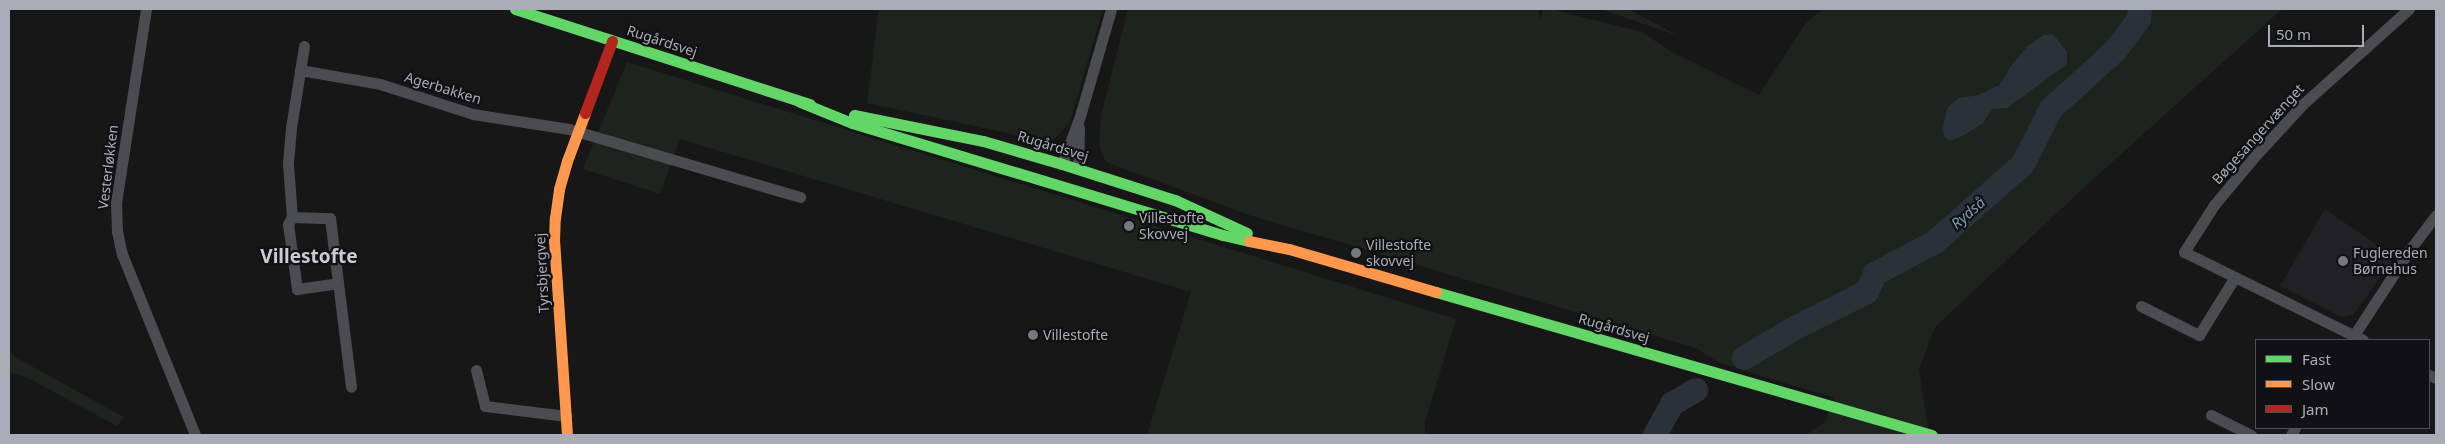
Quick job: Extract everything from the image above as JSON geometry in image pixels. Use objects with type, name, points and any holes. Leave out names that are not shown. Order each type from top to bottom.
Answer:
[{"type":"main road","name":"Rugårdsvej","points":[[515,9],[800,102],[852,123],[960,156],[984,155],[1008,159],[1059,174]]},
{"type":"main road","name":"Tyrsbjergvej","points":[[567,435],[554,241],[559,189],[612,41]]},
{"type":"main road","name":"Rugårdsvej","points":[[800,102],[983,141],[1059,174],[1072,189],[1223,235],[1288,249],[1932,435]]},
{"type":"main road","name":"Rugårdsvej","points":[[1078,169],[1175,200],[1245,233],[1288,249]]},
{"type":"main road","points":[[1059,174],[1068,176],[1078,169]]},
{"type":"main road","points":[[1072,189],[1078,169]]},
{"type":"street","name":"Vesterløkken","points":[[146,9],[116,203],[117,231],[122,254],[195,435]]},
{"type":"street","points":[[1059,174],[1080,116],[1111,9]]},
{"type":"street","name":"Bøgesangervænget","points":[[2350,337],[2184,252],[2214,205],[2255,156],[2303,104],[2409,9]]},
{"type":"street","points":[[304,46],[290,128],[288,164],[292,217],[288,224],[297,289],[338,283]]},
{"type":"street","name":"Agerbakken","points":[[300,70],[380,84],[473,114],[578,132]]},
{"type":"street","points":[[1078,169],[1080,116]]},
{"type":"street","points":[[578,132],[800,197]]},
{"type":"street","points":[[2350,337],[2436,215]]},
{"type":"street","points":[[292,217],[330,218],[351,387]]},
{"type":"street","points":[[2141,306],[2199,335],[2235,277]]},
{"type":"street","points":[[476,370],[485,406],[566,416]]},
{"type":"street","points":[[2211,415],[2251,435]]},
{"type":"shaded area","points":[[879,9],[1103,9],[1070,122],[1055,139],[1049,142],[867,103]]},
{"type":"shaded area","points":[[1128,9],[1538,9],[1541,20],[1542,9],[1549,9],[1642,32],[1670,51],[1759,95],[1805,24],[1823,9],[2282,9],[2089,183],[1935,327],[1919,369],[1929,435],[1806,435],[1825,422],[1834,398],[1720,363],[1696,348],[1249,215],[1106,162],[1099,145],[1101,116]]},
{"type":"shaded area","points":[[1600,9],[1628,9],[1679,36]]},
{"type":"shaded area","points":[[2053,34],[2067,52],[2067,64],[2007,108],[1992,109],[1983,123],[1964,135],[1950,141],[1944,136],[1942,128],[1948,107],[1959,98],[1979,95],[1999,85],[2013,63],[2029,45],[2044,35]]},
{"type":"shaded area","points":[[627,62],[1456,319],[1425,422],[1425,435],[1147,435],[1191,292],[680,139],[660,194],[583,169]]},
{"type":"shaded area","name":"Fuglereden Børnehus","points":[[2325,209],[2394,257],[2354,314],[2342,317],[2280,286]]},
{"type":"shaded area","points":[[9,350],[15,357],[124,417],[117,426],[30,379],[9,372]]},
{"type":"waterway","name":"Rydså","points":[[1744,358],[1795,328],[1867,292],[1875,274],[1935,242],[2023,164],[2051,109],[2115,51],[2139,19],[2140,9]]},
{"type":"waterway","name":"Rydså","points":[[1655,435],[1672,404],[1696,390]]},
{"type":"traffic: fast","points":[[515,9],[810,104]]},
{"type":"traffic: fast","points":[[800,102],[852,123],[1223,235],[1249,241]]},
{"type":"traffic: fast","points":[[854,115],[983,141],[1062,164],[1175,200],[1247,233]]},
{"type":"traffic: fast","points":[[1436,292],[1932,435]]},
{"type":"traffic: slow","points":[[567,435],[554,241],[555,218],[559,189],[585,113]]},
{"type":"traffic: slow","points":[[1249,241],[1289,249],[1436,292]]},
{"type":"traffic: jam","points":[[585,113],[612,41]]},
{"type":"place","name":"Villestofte Skovvej","points":[[1129,226]]},
{"type":"place","name":"Villestofte skovvej","points":[[1356,253]]},
{"type":"place","name":"Fuglereden Børnehus","points":[[2343,261]]},
{"type":"place","name":"Villestofte","points":[[1033,335]]},
{"type":"district","name":"Villestofte","points":[[309,257]]}]
